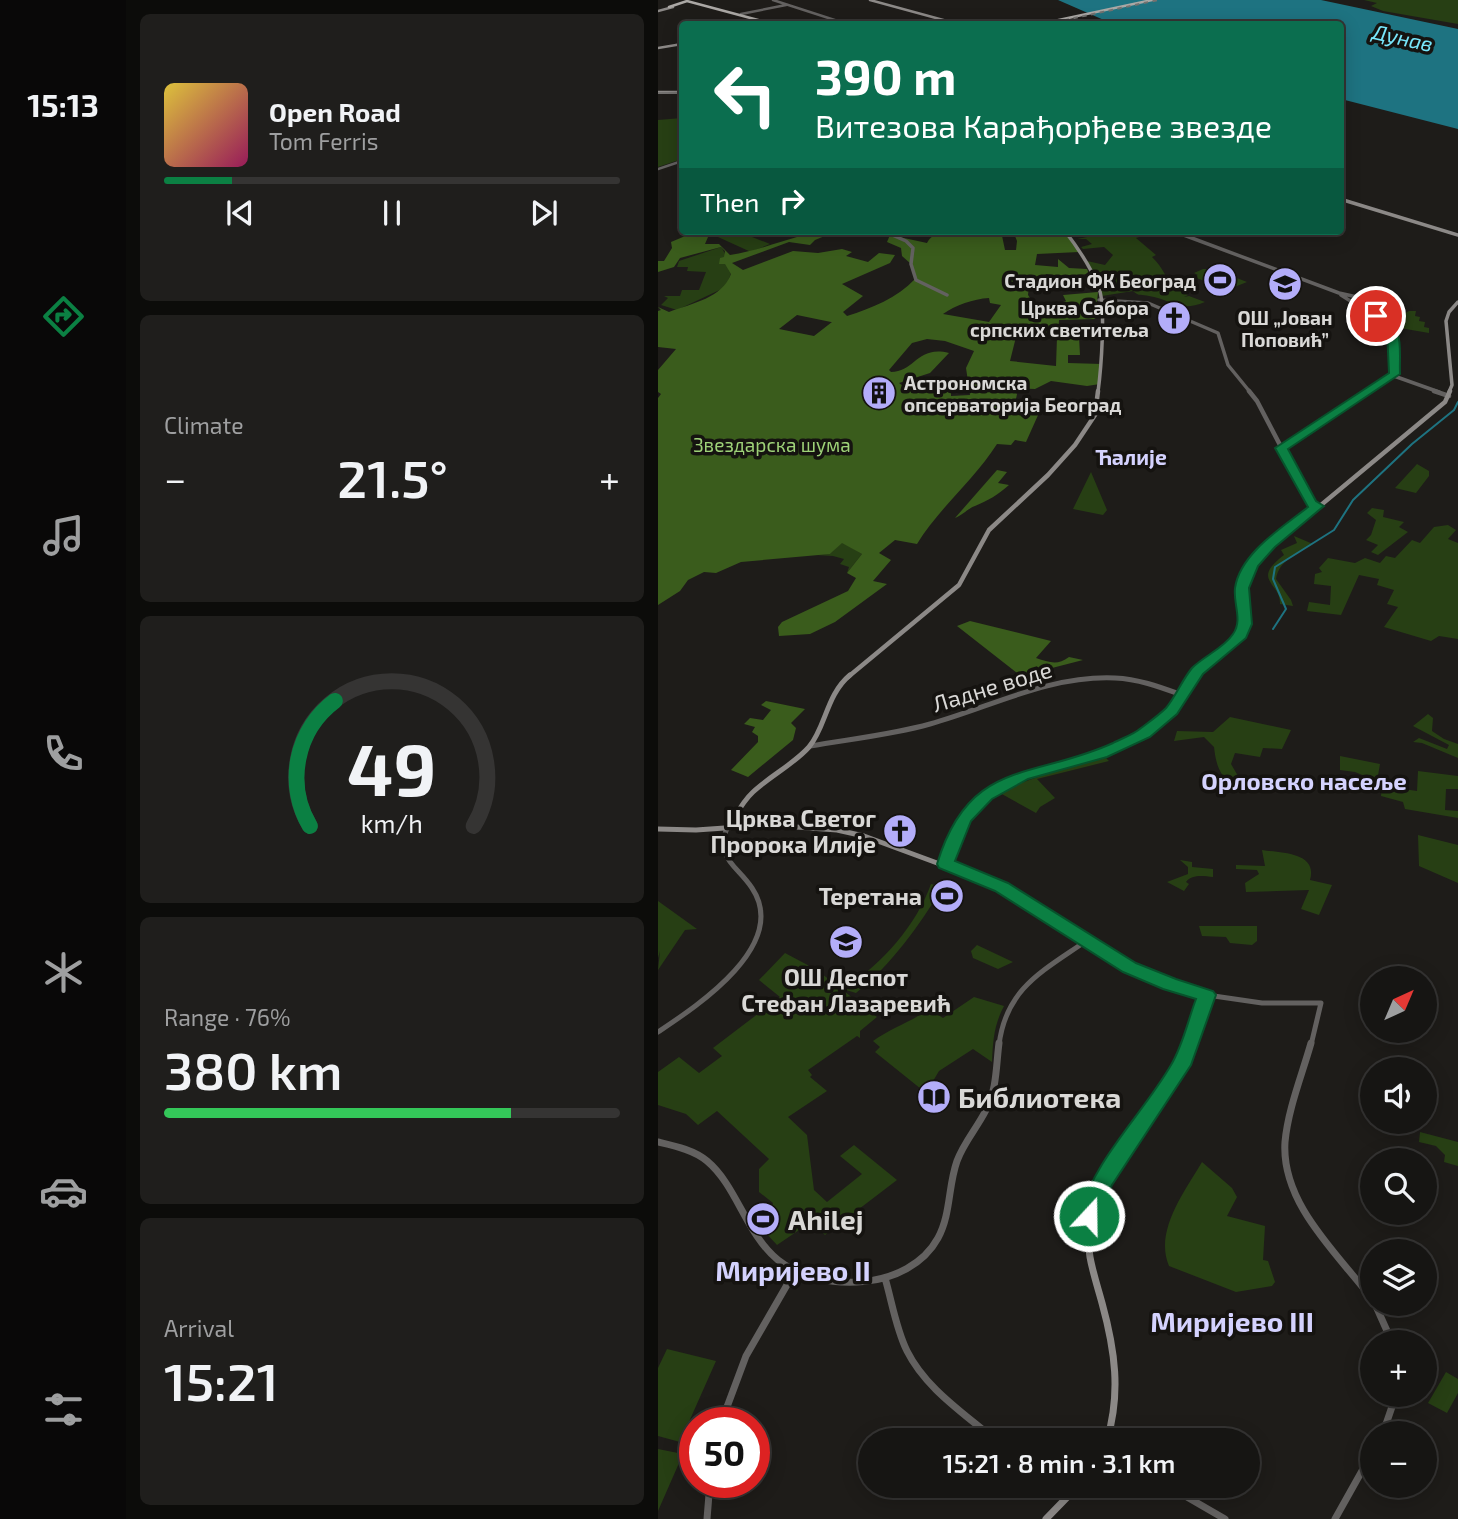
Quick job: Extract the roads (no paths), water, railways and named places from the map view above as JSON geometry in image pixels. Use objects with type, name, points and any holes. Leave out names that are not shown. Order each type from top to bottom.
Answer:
[{"type":"main road","points":[[870,0],[947,21]]},
{"type":"main road","points":[[1064,21],[1152,0]]},
{"type":"main road","points":[[1058,21],[1161,0]]},
{"type":"main road","points":[[658,9],[689,1],[762,21]]},
{"type":"main road","points":[[658,48],[679,44]]},
{"type":"main road","points":[[658,92],[679,92]]},
{"type":"main road","points":[[1344,199],[1458,233]]},
{"type":"main road","points":[[727,828],[753,792],[810,746],[828,705],[844,681],[959,585],[989,530],[1057,466],[1086,429],[1097,408],[1102,364],[1100,290],[1068,235]]},
{"type":"main road","points":[[946,864],[964,819],[986,795],[1023,775],[1102,754],[1129,743],[1162,720],[1198,671],[1228,649],[1241,634],[1245,624],[1242,588],[1253,563],[1270,544],[1439,409],[1449,396],[1452,380],[1446,323],[1449,312],[1458,302]]},
{"type":"main road","points":[[658,829],[762,825],[844,831],[946,864],[1002,887],[1140,972],[1207,995],[1182,1065],[1110,1170],[1092,1205],[1087,1234],[1089,1256],[1118,1373],[1117,1397],[1110,1428]]},
{"type":"main road","points":[[1046,1519],[1067,1498]]},
{"type":"street","points":[[773,0],[837,21]]},
{"type":"street","points":[[741,14],[780,4],[795,8]]},
{"type":"street","points":[[658,169],[679,162]]},
{"type":"street","points":[[893,235],[913,247],[911,264],[916,280],[947,295]]},
{"type":"street","points":[[1184,235],[1358,302],[1391,327],[1394,376]]},
{"type":"street","points":[[1099,300],[1149,303],[1218,332],[1227,365],[1256,400],[1311,503],[1318,506]]},
{"type":"street","points":[[1281,448],[1394,376]]},
{"type":"street","points":[[1394,376],[1449,396]]},
{"type":"street","name":"Ладне воде","points":[[810,746],[928,724],[1039,686],[1074,680],[1132,677],[1182,695]]},
{"type":"street","points":[[658,1032],[702,1002],[724,983],[742,962],[759,928],[761,915],[756,894],[746,879],[726,860],[722,850],[727,828]]},
{"type":"street","points":[[658,1142],[691,1151],[710,1164],[761,1245],[775,1259],[795,1271],[841,1282],[885,1278],[919,1260],[932,1248],[941,1232],[948,1214],[956,1164],[992,1095],[1000,1031],[1011,1005],[1031,980],[1086,941]]},
{"type":"street","points":[[1207,995],[1262,1003],[1321,1003],[1293,1104],[1285,1157],[1293,1187],[1306,1212],[1360,1283]]},
{"type":"street","points":[[728,1407],[746,1356],[795,1271]]},
{"type":"street","points":[[885,1278],[905,1348],[914,1363],[926,1378],[982,1428]]},
{"type":"street","points":[[1335,1519],[1360,1474]]},
{"type":"street","points":[[707,1519],[709,1498]]},
{"type":"street","points":[[1189,1498],[1225,1519]]},
{"type":"water","name":"Дунав","points":[[1058,0],[1321,0],[1458,29],[1458,129],[1344,100],[1344,21],[1106,21]]},
{"type":"waterway","points":[[1273,629],[1286,609],[1273,579],[1275,567],[1334,530],[1353,500],[1412,444],[1454,410],[1458,402]]},
{"type":"tram line","points":[[658,93],[679,93]]},
{"type":"railway","points":[[1061,21],[1158,0]]},
{"type":"place","name":"Стадион ФК Београд","points":[[1220,280]]},
{"type":"place","name":"ОШ „Јован Поповић”","points":[[1285,284]]},
{"type":"place","name":"Црква Сабора српских светитеља","points":[[1174,318]]},
{"type":"place","name":"Астрономска опсерваторија Београд","points":[[879,393]]},
{"type":"place","name":"Црква Светог Пророка Илије","points":[[900,831]]},
{"type":"place","name":"Теретана","points":[[947,896]]},
{"type":"place","name":"ОШ Деспот Стефан Лазаревић","points":[[846,942]]},
{"type":"place","name":"Библиотека","points":[[934,1097]]},
{"type":"place","name":"Ahilej","points":[[763,1219]]},
{"type":"district","name":"Ћалије","points":[[1131,456]]},
{"type":"district","name":"Орловско насеље","points":[[1304,780]]},
{"type":"district","name":"Миријево II","points":[[793,1270]]},
{"type":"district","name":"Миријево III","points":[[1232,1321]]},
{"type":"park label","name":"Звездарска шума","points":[[772,444]]}]
